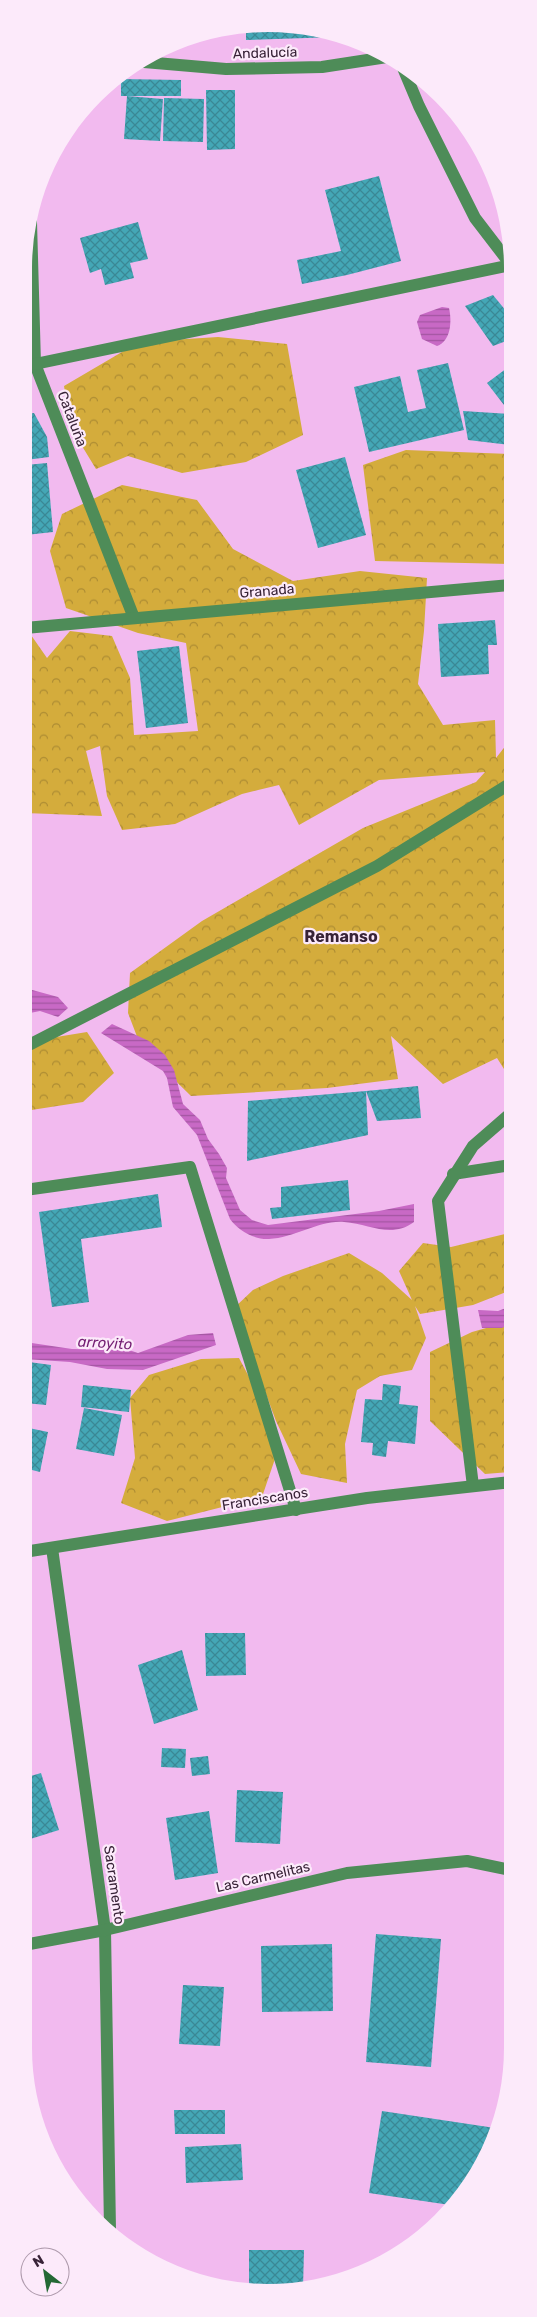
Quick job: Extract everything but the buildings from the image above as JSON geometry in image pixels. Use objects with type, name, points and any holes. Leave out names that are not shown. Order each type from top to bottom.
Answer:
[{"type":"street","name":"Andalucía","points":[[153,63],[226,69],[322,67],[376,59]]},
{"type":"street","points":[[407,77],[419,106],[475,218],[504,256]]},
{"type":"street","name":"Cataluña","points":[[32,265],[35,364],[134,618]]},
{"type":"street","points":[[35,364],[504,266]]},
{"type":"street","name":"Granada","points":[[32,627],[504,586]]},
{"type":"street","points":[[32,1044],[377,866],[504,787]]},
{"type":"street","points":[[473,1486],[438,1201],[453,1174],[473,1146],[504,1119]]},
{"type":"street","points":[[453,1174],[504,1166]]},
{"type":"street","points":[[32,1189],[190,1167],[296,1510]]},
{"type":"street","name":"Franciscanos","points":[[32,1551],[367,1498],[504,1483]]},
{"type":"street","name":"Sacramento","points":[[52,1548],[105,1930],[110,2223]]},
{"type":"street","name":"Las Carmelitas","points":[[32,1944],[105,1930],[347,1873],[467,1861],[504,1868]]},
{"type":"green space","points":[[218,337],[287,344],[303,435],[246,462],[182,473],[128,456],[96,469],[71,428],[64,386],[139,342]]},
{"type":"green space","points":[[406,450],[504,454],[504,564],[375,561],[363,465]]},
{"type":"green space","points":[[122,485],[197,500],[233,549],[293,581],[360,571],[427,578],[418,684],[443,725],[495,720],[496,758],[504,748],[504,1069],[497,1058],[443,1084],[391,1036],[398,1079],[327,1088],[191,1096],[141,1047],[128,1013],[130,973],[202,921],[363,828],[476,782],[485,772],[379,780],[299,825],[279,785],[242,794],[175,824],[122,830],[107,796],[100,746],[86,751],[102,816],[32,813],[32,636],[47,658],[70,631],[112,636],[130,678],[134,735],[198,731],[186,643],[138,633],[66,608],[50,551],[62,514]]},
{"type":"green space","points":[[87,1032],[114,1073],[83,1102],[32,1110],[32,1045],[38,1040]]},
{"type":"green space","points":[[504,1234],[504,1293],[473,1305],[420,1314],[415,1306],[426,1338],[412,1370],[380,1376],[357,1390],[345,1444],[347,1483],[301,1474],[276,1421],[234,1308],[253,1290],[283,1276],[349,1253],[382,1273],[412,1300],[399,1271],[423,1243],[451,1247]]},
{"type":"green space","points":[[504,1323],[504,1473],[485,1474],[430,1421],[430,1352],[472,1332]]},
{"type":"green space","points":[[239,1358],[263,1403],[278,1450],[262,1497],[167,1521],[121,1503],[135,1458],[130,1398],[149,1375],[201,1359]]},
{"type":"shaded area","points":[[442,307],[449,308],[450,324],[448,335],[437,346],[422,339],[417,322],[420,315]]},
{"type":"shaded area","points":[[32,990],[58,997],[68,1008],[58,1017],[40,1011],[32,1013]]},
{"type":"shaded area","points":[[112,1024],[149,1041],[165,1055],[174,1070],[183,1104],[200,1120],[208,1139],[227,1168],[226,1178],[240,1210],[252,1220],[268,1225],[379,1211],[414,1204],[414,1222],[405,1227],[389,1230],[354,1223],[335,1222],[316,1226],[288,1236],[269,1239],[252,1236],[237,1227],[230,1219],[197,1135],[173,1107],[167,1078],[163,1071],[101,1033]]},
{"type":"shaded area","points":[[504,1309],[504,1327],[482,1328],[478,1310],[498,1311]]},
{"type":"shaded area","points":[[213,1333],[216,1345],[143,1370],[107,1369],[70,1362],[32,1359],[32,1343],[72,1349],[129,1350],[138,1353],[188,1335]]},
{"type":"district","name":"Remanso","points":[[341,936]]},
{"type":"water label","name":"arroyito","points":[[105,1343]]}]
